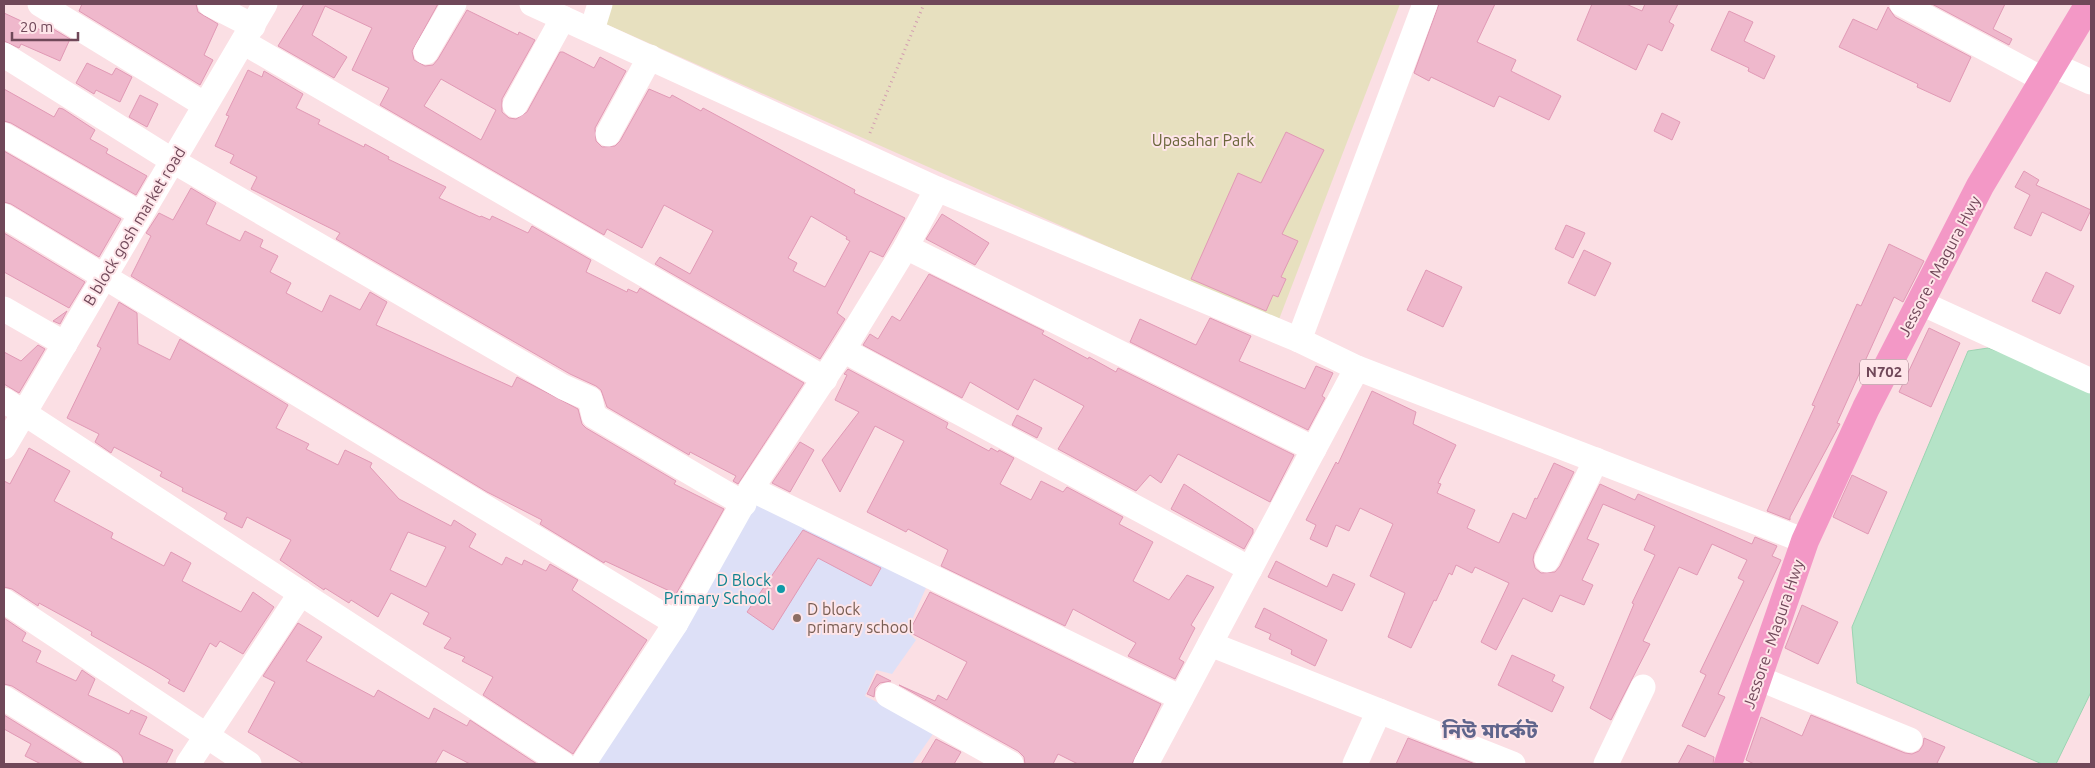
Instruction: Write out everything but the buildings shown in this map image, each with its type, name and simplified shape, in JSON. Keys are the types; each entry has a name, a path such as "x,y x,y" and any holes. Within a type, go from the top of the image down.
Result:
{"highway":[{"name":"Jessore - Magura Hwy","path":"1728,764 1805,541 1866,408 1980,186 2089,4"}],"street":[{"path":"40,4 206,105"},
{"path":"210,4 248,34 825,379"},
{"name":"B block gosh market road","path":"4,447 14,406 64,344 265,4"},
{"path":"426,52 454,4"},
{"path":"532,4 937,189 1299,340 1357,368 1805,541"},
{"path":"592,30 600,4"},
{"path":"1299,340 1424,4"},
{"path":"1902,4 2048,72 2091,82"},
{"path":"514,105 563,18"},
{"path":"4,55 173,161 563,387 590,400 594,416 748,497 1181,698"},
{"path":"608,134 650,57"},
{"path":"4,135 141,214"},
{"path":"583,764 676,623 748,497 825,379 906,247 937,189"},
{"path":"4,216 676,623"},
{"path":"906,247 1314,449"},
{"path":"1919,302 2091,381"},
{"path":"4,309 64,344"},
{"path":"843,350 1250,569"},
{"path":"1146,764 1357,368"},
{"path":"14,406 563,764"},
{"path":"1547,560 1596,460"},
{"path":"188,764 301,593"},
{"path":"4,600 249,764"},
{"path":"1210,644 1513,764"},
{"path":"1758,678 1910,740"},
{"path":"1606,764 1643,687"},
{"path":"888,695 1011,764"},
{"path":"4,698 110,764"},
{"path":"1355,764 1379,711"}],"path":[{"path":"861,154 924,4"}],"shaded area":[{"path":"1988,348 2091,384 2091,692 2056,764 2042,764 1857,683 1852,627 1968,351"},
{"name":"D block primary school","path":"759,493 929,581 907,631 916,640 892,674 876,670 865,696 935,731 912,764 583,764"}],"green space":[{"name":"Upasahar Park","path":"593,4 1400,4 1278,322 590,17"}],"place":[{"name":"D Block Primary School","path":"781,589"},
{"name":"D block primary school","path":"797,618"}],"district":[{"name":"নিউ মার্কেট","path":"1490,731"}]}
